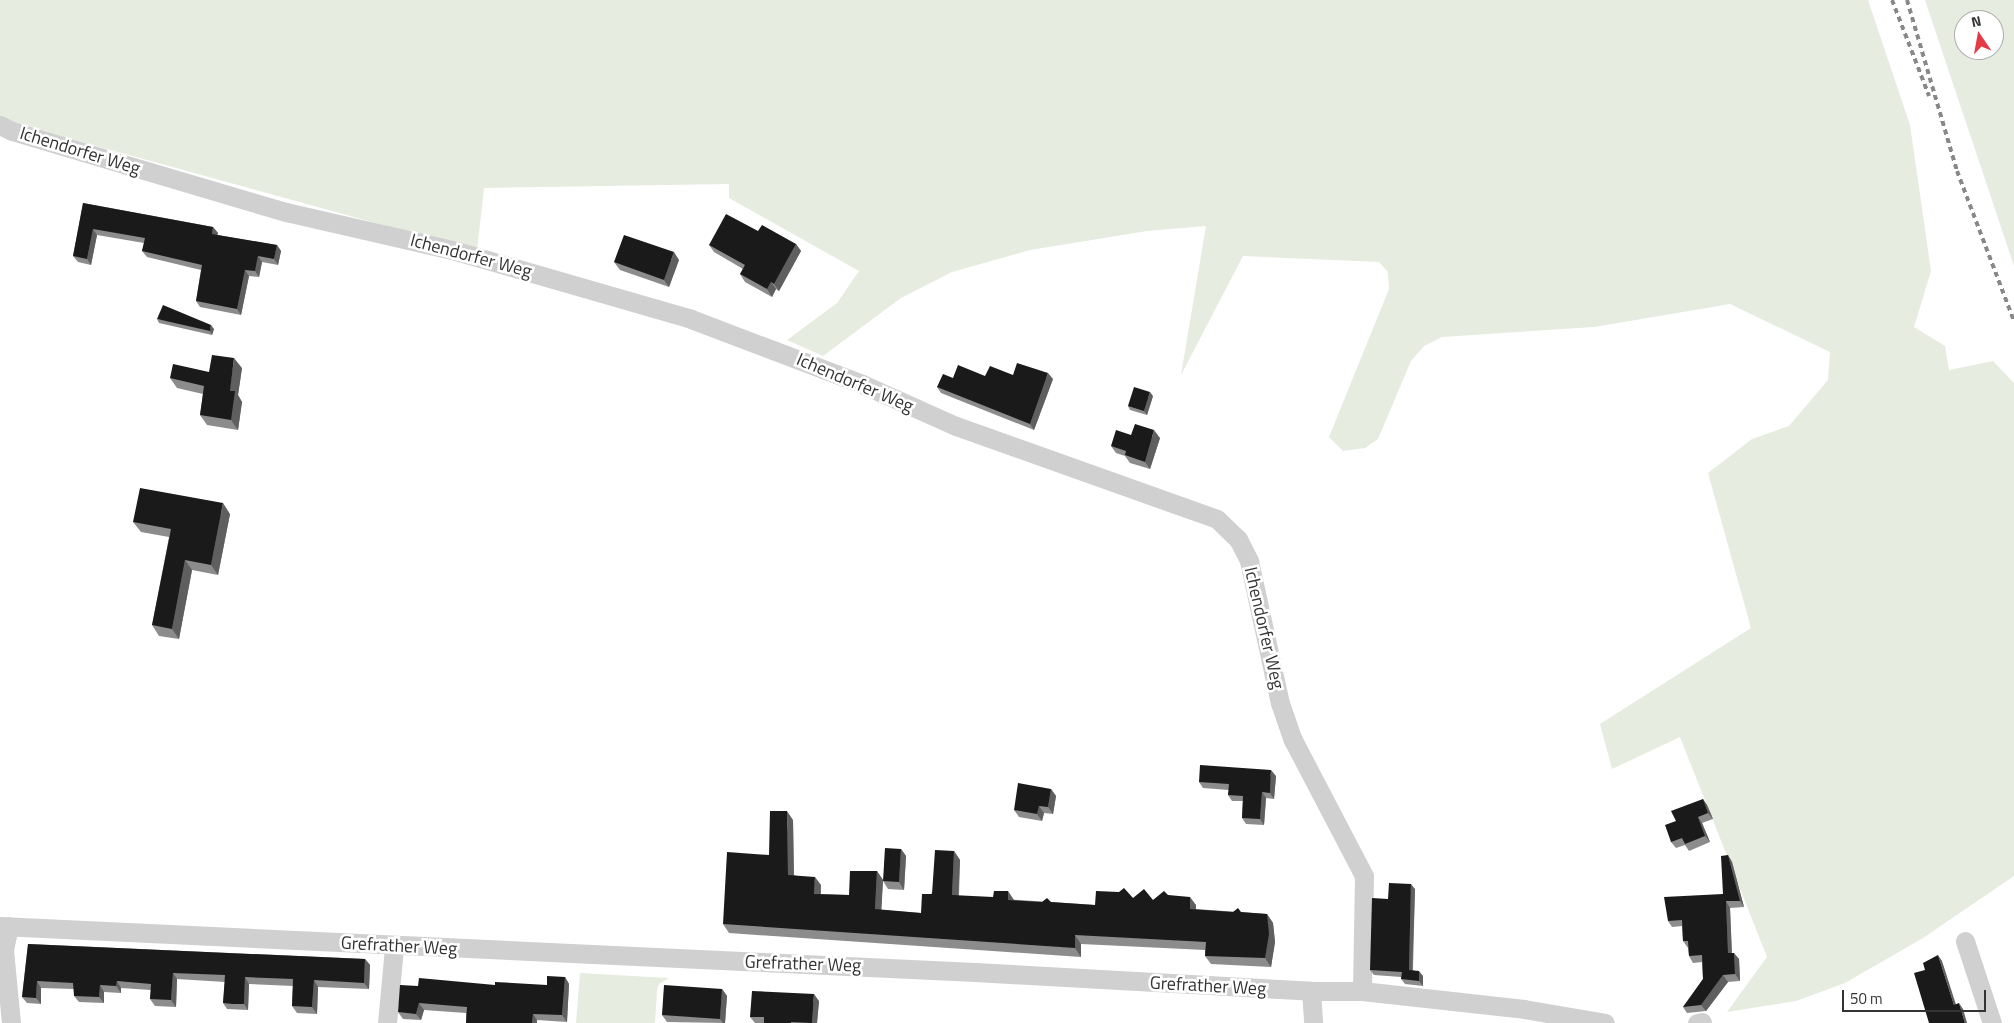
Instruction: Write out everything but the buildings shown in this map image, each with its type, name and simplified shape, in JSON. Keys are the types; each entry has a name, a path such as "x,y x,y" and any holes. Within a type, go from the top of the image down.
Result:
{"street":[{"name":"Ichendorfer Weg","path":"0,125 12,131 286,212 456,251 700,322 862,384 956,426 1217,519 1238,540 1249,561 1280,703 1293,740 1364,876 1362,991"},
{"name":"Grefrather Weg","path":"4,926 394,947 975,972 1311,992 1362,991 1524,1009 1605,1023"},
{"path":"4,926 4,950 11,1023"},
{"path":"1965,941 1992,1023"},
{"path":"387,1023 394,947"},
{"path":"1311,992 1313,1023"},
{"path":"1698,1023 1702,1022"}],"shaded area":[{"path":"0,0 1868,0 1910,125 1931,271 1914,327 1945,346 1949,370 1993,361 2014,383 2014,876 1923,938 1845,983 1796,1001 1727,1012 1767,957 1680,737 1612,769 1600,724 1751,628 1708,473 1752,439 1789,426 1828,380 1830,352 1730,304 1594,327 1442,337 1424,346 1411,361 1378,439 1365,448 1343,451 1329,437 1389,289 1388,272 1379,262 1243,256 1181,375 1206,226 1147,231 1030,250 952,272 901,298 823,356 787,340 837,303 859,271 729,198 729,184 484,188 477,251 16,124 0,116"},
{"path":"1925,0 2014,0 2014,266"},
{"path":"580,973 669,978 659,984 655,1023 576,1023"}],"railway":[{"path":"1892,0 1929,96"},
{"path":"1907,0 1957,171 2014,321"}]}
